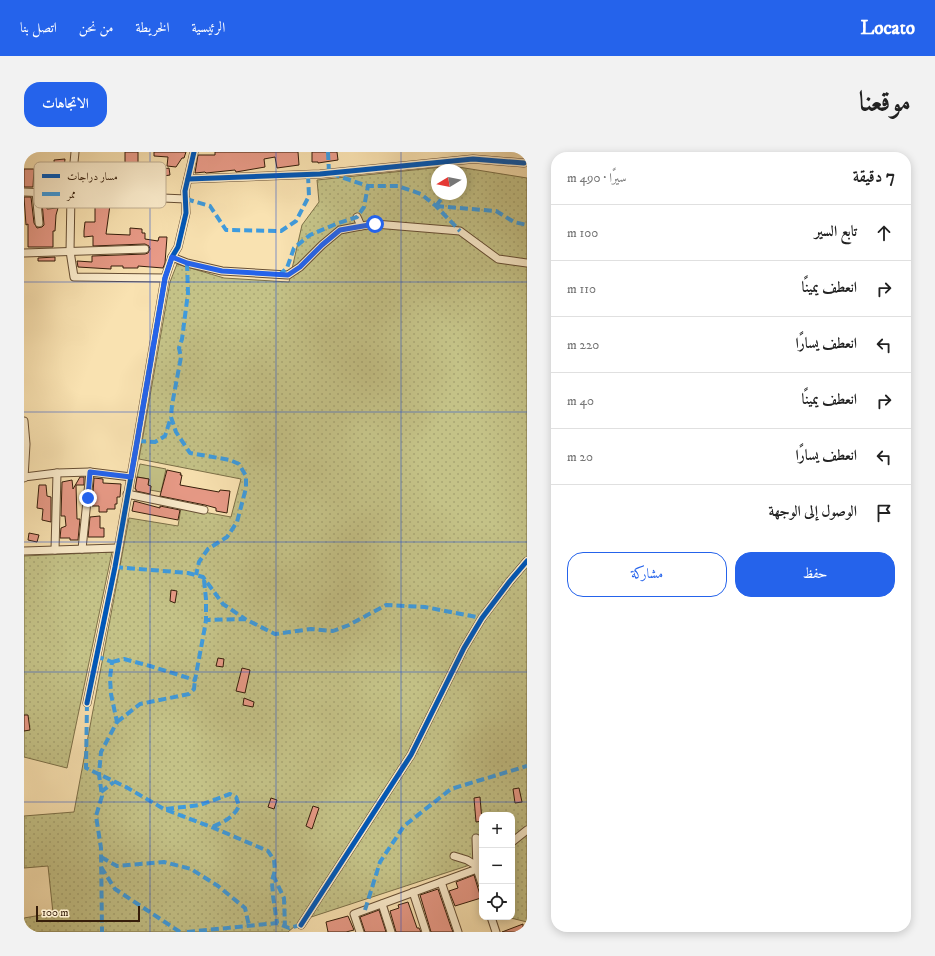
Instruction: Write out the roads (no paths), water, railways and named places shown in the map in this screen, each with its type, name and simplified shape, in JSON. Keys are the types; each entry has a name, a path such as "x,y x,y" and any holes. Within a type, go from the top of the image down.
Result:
{"street":[{"path":"74,162 75,152"},
{"path":"87,703 115,566 165,278 172,257 178,247 186,213 185,191 194,152"},
{"path":"188,179 320,174 474,158 524,163"},
{"path":"166,198 186,199"},
{"path":"37,208 38,223"},
{"path":"71,208 70,251 74,277 165,278"},
{"path":"357,217 361,226"},
{"path":"172,257 187,263 222,271 288,275 300,267 322,245 340,230 375,224 460,231 498,259 527,263"},
{"path":"24,253 145,249"},
{"path":"24,421 26,444 24,477 57,473 90,472 131,477"},
{"path":"82,549 90,472"},
{"path":"56,550 57,473"},
{"path":"128,494 204,510"},
{"path":"24,551 117,548"},
{"path":"301,925 411,755 464,648 482,618 527,561"},
{"path":"515,840 527,830"},
{"path":"476,838 479,865"},
{"path":"454,856 479,865"},
{"path":"360,932 354,914 441,882 479,865"},
{"path":"441,882 458,932"},
{"path":"413,892 426,932"},
{"path":"382,904 391,932"},
{"path":"493,920 495,932"}]}
